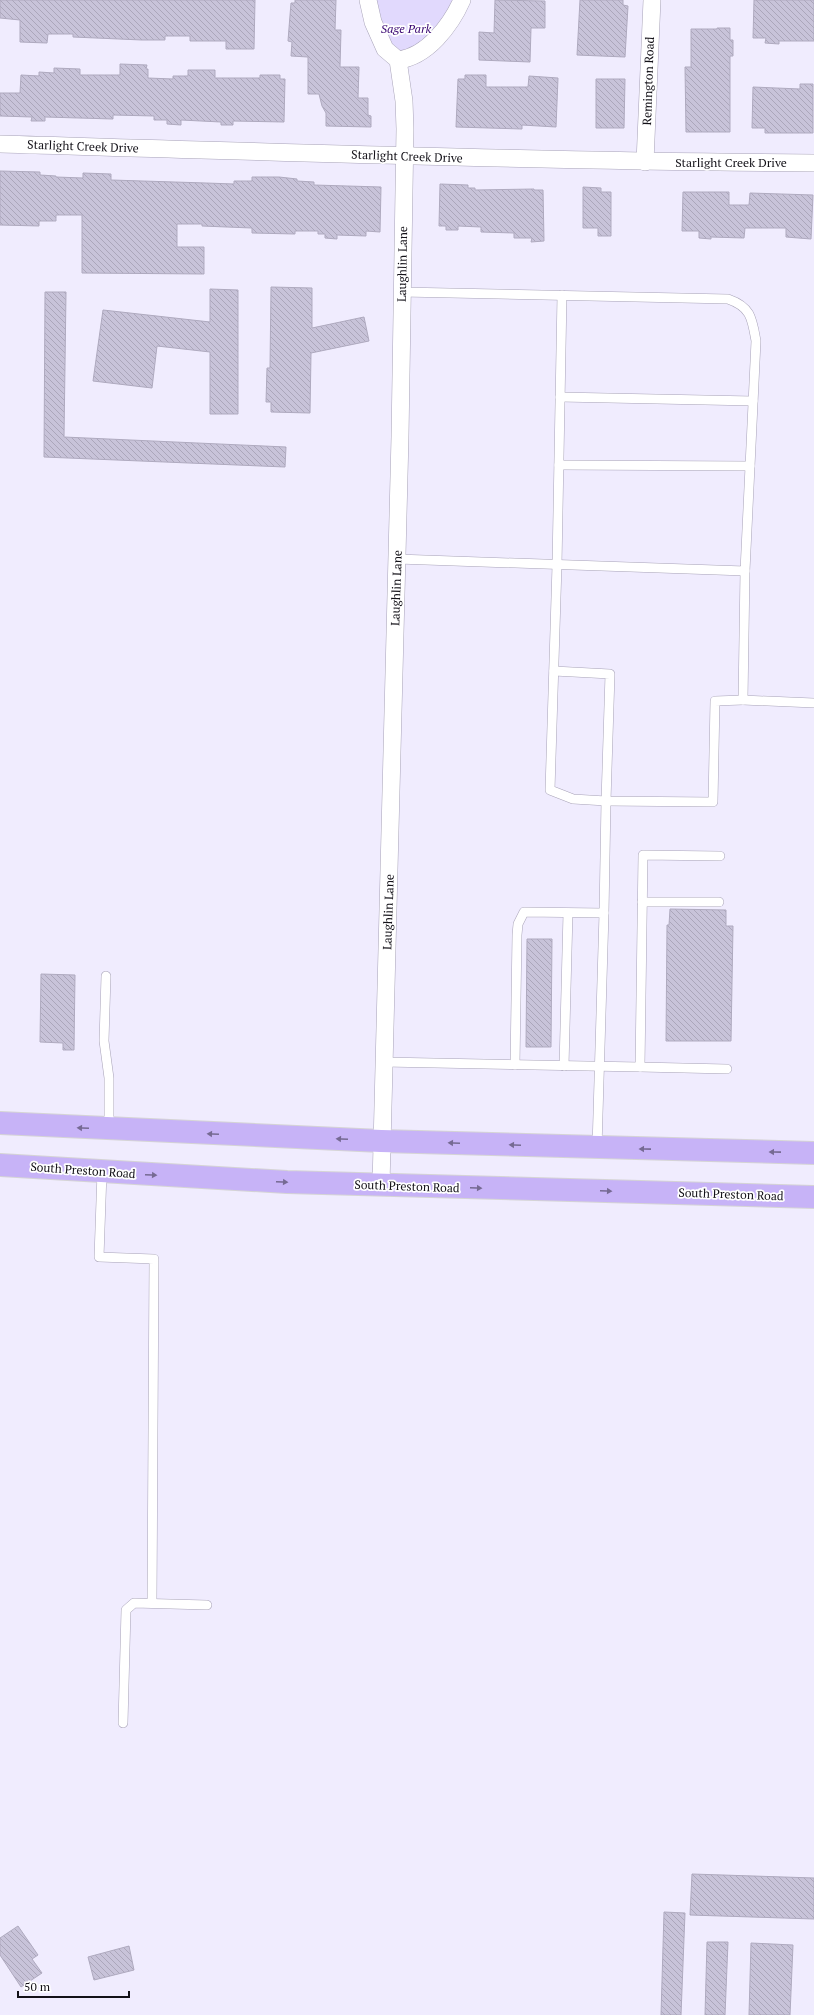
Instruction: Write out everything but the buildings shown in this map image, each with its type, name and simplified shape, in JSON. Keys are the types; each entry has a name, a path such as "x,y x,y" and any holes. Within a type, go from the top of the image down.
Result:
{"main road":[{"path":"0,1124 382,1141 597,1148 814,1152"},
{"name":"South Preston Road","path":"0,1165 243,1180 814,1197"}],"street":[{"path":"368,0 373,22 384,49 398,60 409,59 421,52 438,36 462,0"},
{"name":"Remington Road","path":"645,162 652,0"},
{"name":"Laughlin Lane","path":"381,1185 397,559 405,157 404,101 398,60"},
{"name":"Starlight Creek Drive","path":"0,144 405,157 645,162 814,163"}],"lane":[{"path":"402,292 728,299 741,304 752,318 756,341 745,571 743,700"},
{"path":"562,295 557,564 550,790 573,799 713,802 715,700 814,703"},
{"path":"560,397 753,401"},
{"path":"559,465 750,466"},
{"path":"397,559 745,571"},
{"path":"554,671 610,674 597,1148"},
{"path":"640,1068 643,855 720,856"},
{"path":"642,902 719,902"},
{"path":"515,1065 518,924 524,912 604,913"},
{"path":"564,1066 568,913"},
{"path":"106,976 104,1041 109,1078 109,1129"},
{"path":"384,1062 727,1069"},
{"path":"102,1172 99,1257 154,1259 152,1603"},
{"path":"123,1723 126,1610 134,1603 207,1605"}],"green space":[{"name":"Sage Park","path":"368,0 462,0 451,18 398,60"}]}
